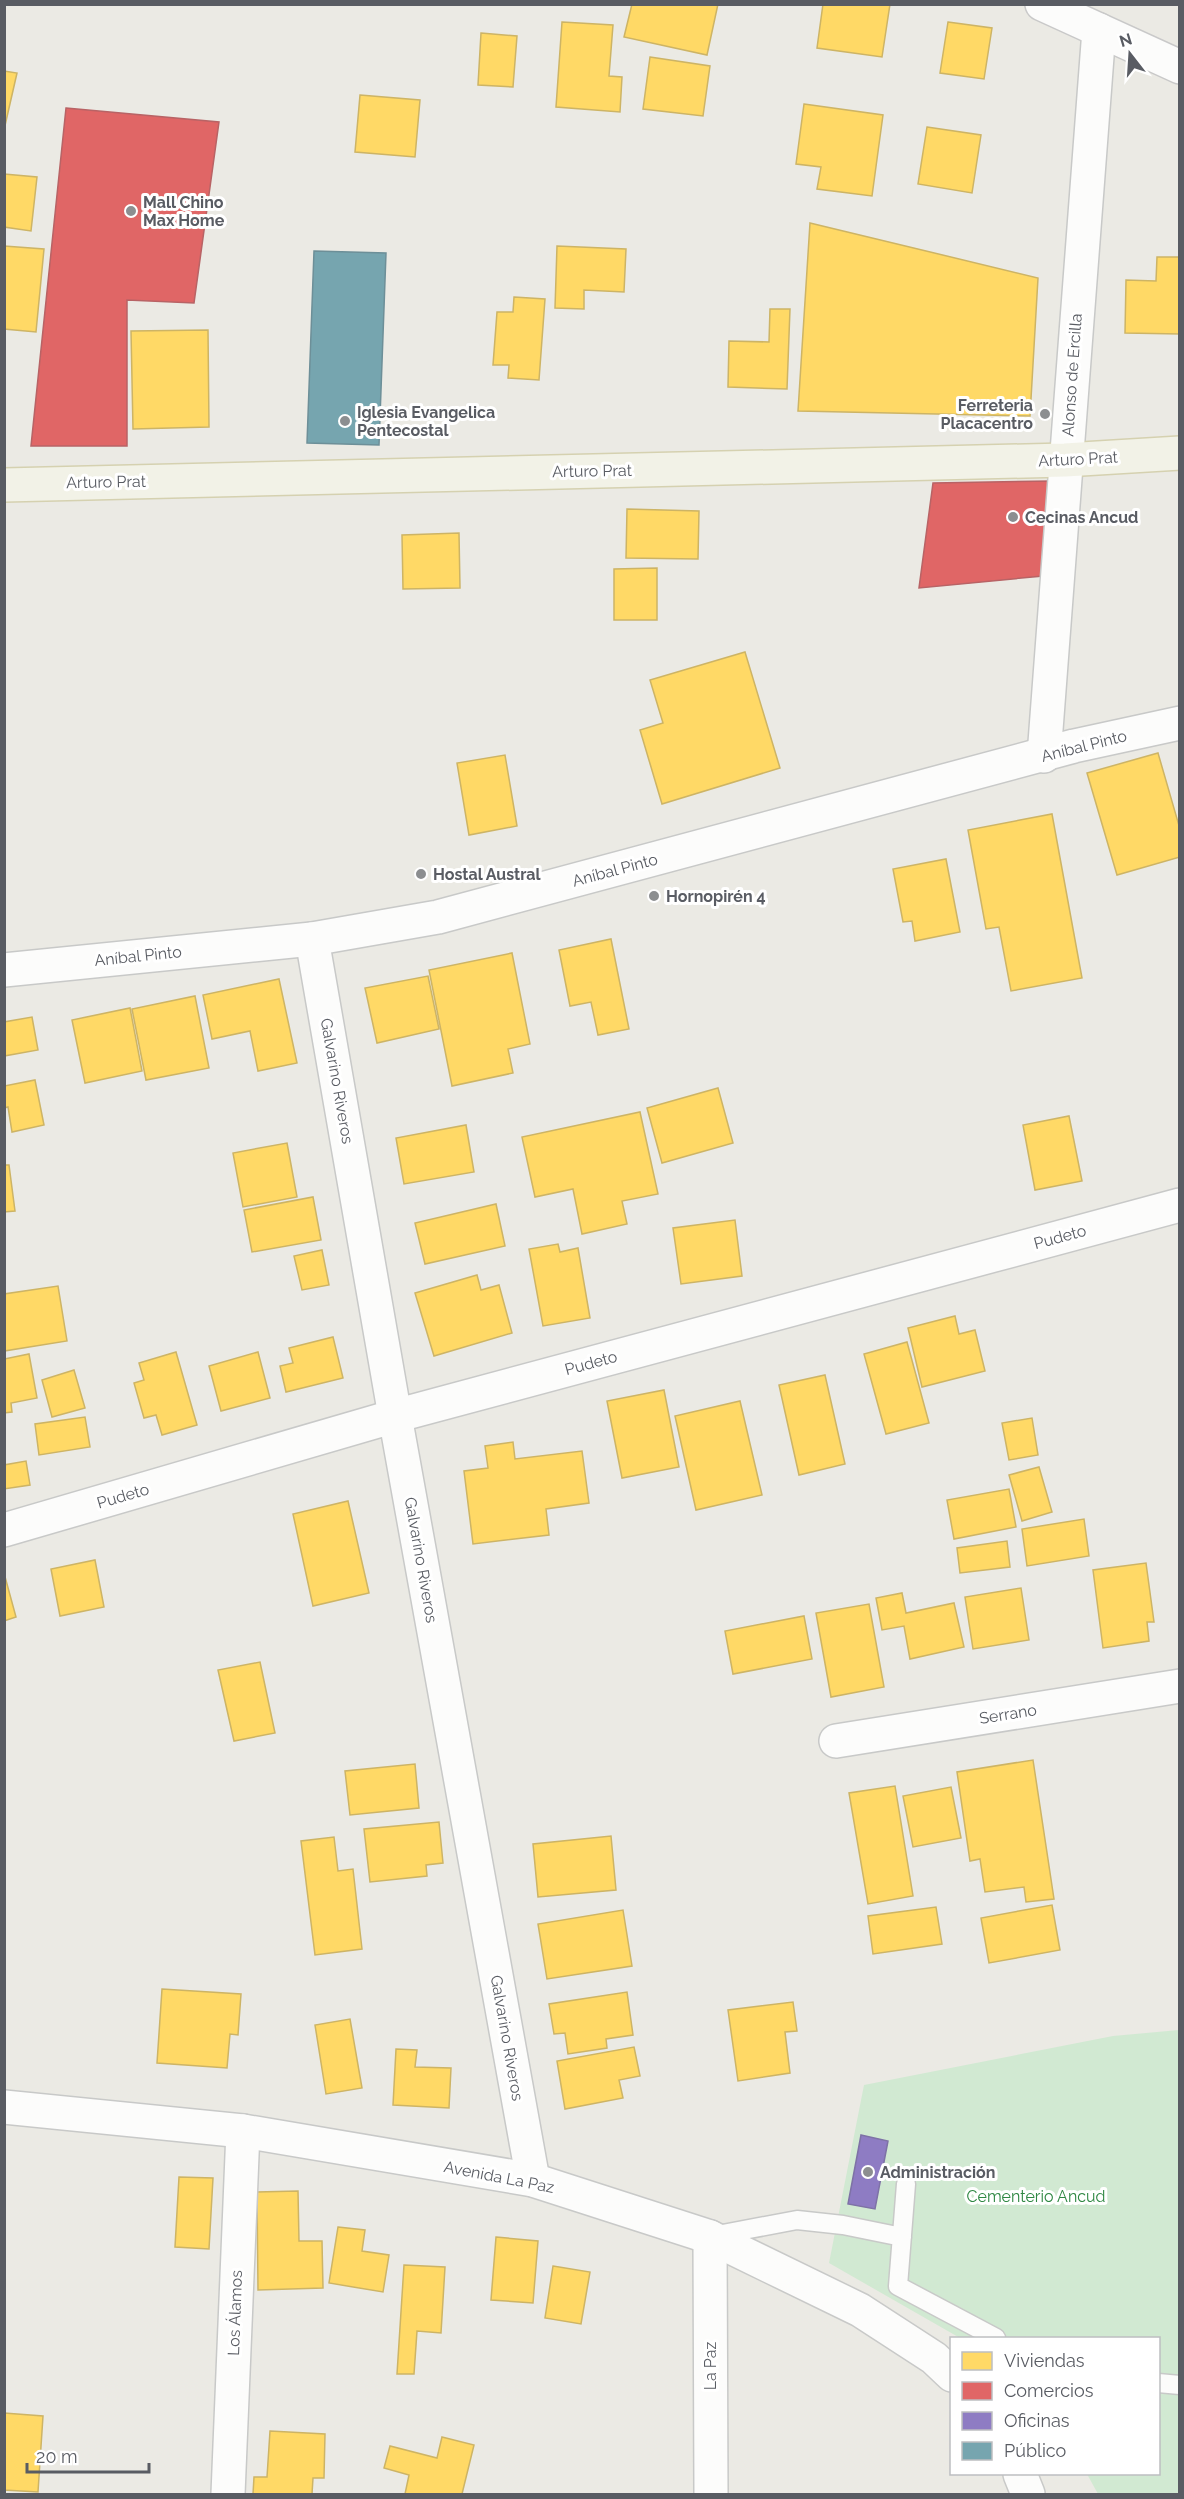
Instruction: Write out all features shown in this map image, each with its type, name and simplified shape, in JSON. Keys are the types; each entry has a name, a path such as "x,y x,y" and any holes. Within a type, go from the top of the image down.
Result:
{"main road":[{"name":"Arturo Prat","path":"4,485 1065,460 1179,453"}],"street":[{"path":"1042,4 1179,67"},
{"name":"Alonso de Ercilla","path":"1044,756 1099,30"},
{"name":"Aníbal Pinto","path":"4,970 312,939 438,917 1044,756 1074,746 1179,723"},
{"name":"Galvarino Riveros","path":"312,939 395,1416 533,2180"},
{"name":"Pudeto","path":"4,1530 395,1416 1179,1204"},
{"name":"Serrano","path":"837,1741 1179,1686"},
{"name":"Avenida La Paz","path":"4,2107 243,2132 533,2180 710,2237 860,2310 934,2358 950,2374"},
{"name":"Los Álamos","path":"228,2494 243,2132"},
{"name":"La Paz","path":"710,2237 711,2494"},
{"path":"1020,2475 1028,2494"}],"lane":[{"path":"906,2184 897,2286 994,2337"},
{"path":"710,2237 797,2220 843,2225 902,2237"},
{"path":"1160,2383 1179,2385"}],"green space":[{"name":"Cementerio Ancud","path":"1179,2030 1179,2494 1098,2494 1088,2475 1160,2475 1160,2337 958,2337 829,2263 864,2085 1113,2036"}],"building: Viviendas":[{"path":"632,4 718,4 707,55 624,37"},
{"path":"823,4 890,4 882,57 817,48"},
{"path":"562,22 613,25 609,76 622,77 620,112 556,107"},
{"path":"948,22 992,28 984,79 940,73"},
{"path":"481,33 517,36 513,87 478,85"},
{"path":"650,57 710,66 703,116 643,109"},
{"path":"4,71 17,73 4,130"},
{"path":"360,95 420,100 415,157 355,152"},
{"path":"804,104 883,115 872,196 817,189 821,167 796,164"},
{"path":"927,127 981,135 972,193 918,184"},
{"path":"4,174 37,177 31,231 4,227"},
{"path":"810,223 1038,278 1030,416 798,411"},
{"path":"4,246 44,249 36,332 4,329"},
{"path":"557,246 626,249 624,292 584,290 584,309 555,308"},
{"path":"1157,257 1180,257 1180,334 1125,333 1126,280 1156,281"},
{"path":"514,297 545,299 539,380 508,378 509,365 493,365 497,312 513,312"},
{"path":"770,309 790,309 787,389 728,387 729,341 769,342"},
{"path":"208,330 209,427 133,429 131,331"},
{"path":"627,509 699,511 698,559 626,558"},
{"path":"459,533 460,588 403,589 402,535"},
{"path":"657,568 657,620 614,620 614,569"},
{"path":"745,652 780,768 662,804 640,730 663,723 650,680"},
{"path":"1158,753 1180,829 1180,857 1117,875 1087,773"},
{"path":"505,755 517,826 469,835 457,763"},
{"path":"1052,814 1082,978 1011,991 999,927 986,929 968,830"},
{"path":"946,859 960,932 915,941 912,921 903,922 893,869"},
{"path":"611,939 629,1029 598,1035 591,1002 570,1006 559,950"},
{"path":"512,953 530,1044 508,1049 513,1073 452,1086 429,970"},
{"path":"428,976 439,1029 377,1043 365,988"},
{"path":"279,979 297,1063 258,1071 250,1031 212,1039 203,995"},
{"path":"195,996 209,1068 146,1080 132,1009"},
{"path":"130,1008 142,1071 85,1083 72,1020"},
{"path":"32,1017 38,1050 4,1056 4,1022"},
{"path":"35,1080 44,1125 12,1132 8,1107 4,1108 4,1086"},
{"path":"718,1088 733,1143 662,1163 647,1108"},
{"path":"640,1112 658,1194 622,1201 627,1224 582,1234 573,1189 535,1197 522,1137"},
{"path":"1069,1116 1082,1181 1035,1190 1023,1125"},
{"path":"466,1125 474,1172 404,1184 396,1138"},
{"path":"287,1143 297,1197 243,1207 233,1153"},
{"path":"4,1165 9,1165 15,1211 4,1212"},
{"path":"313,1197 321,1240 252,1252 244,1210"},
{"path":"496,1204 505,1246 425,1264 415,1223"},
{"path":"735,1220 742,1276 681,1284 673,1228"},
{"path":"558,1244 560,1252 578,1248 590,1318 543,1326 529,1249"},
{"path":"322,1250 329,1285 302,1290 294,1256"},
{"path":"477,1275 481,1290 499,1285 512,1333 434,1356 415,1293"},
{"path":"58,1286 67,1341 4,1351 4,1294"},
{"path":"955,1316 959,1334 975,1330 985,1371 922,1387 908,1328"},
{"path":"333,1337 343,1378 286,1392 280,1366 293,1363 289,1348"},
{"path":"907,1342 929,1423 886,1434 864,1354"},
{"path":"176,1352 197,1425 162,1435 156,1415 144,1418 134,1383 144,1380 139,1363"},
{"path":"258,1352 270,1398 221,1411 209,1366"},
{"path":"29,1354 37,1398 11,1403 12,1412 4,1413 4,1359"},
{"path":"74,1370 85,1408 52,1417 42,1380"},
{"path":"825,1375 845,1464 799,1475 779,1385"},
{"path":"664,1390 679,1467 622,1478 607,1401"},
{"path":"740,1401 762,1495 696,1510 675,1416"},
{"path":"85,1417 90,1447 39,1455 35,1424"},
{"path":"1032,1418 1038,1455 1009,1460 1002,1423"},
{"path":"513,1442 515,1459 582,1451 589,1503 546,1509 549,1535 473,1544 464,1471 488,1468 485,1446"},
{"path":"26,1461 30,1485 4,1489 4,1465"},
{"path":"1039,1467 1052,1512 1022,1521 1009,1475"},
{"path":"1009,1489 1016,1527 954,1539 947,1500"},
{"path":"348,1501 369,1593 313,1606 293,1514"},
{"path":"1084,1519 1089,1556 1027,1566 1022,1529"},
{"path":"1007,1541 1010,1567 960,1573 957,1548"},
{"path":"95,1560 104,1607 60,1616 51,1569"},
{"path":"1146,1563 1154,1622 1147,1622 1149,1641 1103,1648 1093,1570"},
{"path":"4,1573 16,1617 4,1621"},
{"path":"1021,1588 1029,1640 973,1649 965,1597"},
{"path":"902,1593 906,1613 954,1603 964,1647 910,1659 904,1626 882,1630 876,1598"},
{"path":"869,1604 884,1687 831,1697 816,1613"},
{"path":"804,1616 812,1659 733,1674 725,1631"},
{"path":"260,1662 275,1733 234,1741 218,1670"},
{"path":"1033,1760 1054,1899 1026,1902 1024,1887 985,1892 980,1859 970,1861 957,1772"},
{"path":"415,1764 419,1808 350,1815 345,1771"},
{"path":"895,1786 913,1896 868,1904 849,1793"},
{"path":"951,1787 961,1838 913,1847 903,1796"},
{"path":"439,1822 443,1863 426,1865 427,1876 370,1882 364,1829"},
{"path":"611,1836 616,1890 538,1897 533,1844"},
{"path":"334,1837 338,1871 353,1869 362,1949 315,1955 301,1841"},
{"path":"1052,1905 1060,1950 989,1963 981,1918"},
{"path":"936,1907 942,1944 873,1954 868,1916"},
{"path":"623,1910 632,1966 547,1979 538,1924"},
{"path":"162,1989 241,1994 238,2035 230,2034 227,2068 157,2063"},
{"path":"627,1992 633,2035 606,2039 607,2048 568,2054 565,2033 554,2034 549,2004"},
{"path":"793,2002 797,2031 785,2032 790,2073 738,2081 728,2010"},
{"path":"350,2019 362,2088 326,2094 315,2025"},
{"path":"634,2047 640,2076 619,2080 623,2098 565,2109 557,2061"},
{"path":"396,2049 417,2050 415,2067 451,2068 449,2108 393,2105"},
{"path":"179,2177 213,2178 209,2249 175,2247"},
{"path":"298,2191 299,2241 322,2241 323,2288 258,2290 257,2192"},
{"path":"338,2227 365,2230 362,2251 389,2255 383,2292 329,2283"},
{"path":"496,2237 538,2241 533,2303 491,2300"},
{"path":"404,2265 445,2267 441,2333 417,2331 414,2374 397,2374"},
{"path":"553,2266 590,2272 581,2324 545,2318"},
{"path":"4,2413 43,2416 38,2492 4,2490"},
{"path":"270,2431 325,2434 324,2478 313,2478 312,2494 253,2494 254,2477 267,2477"},
{"path":"442,2437 474,2445 462,2494 405,2494 409,2475 384,2468 390,2446 437,2458"}],"building: Comercios":[{"name":"Mall Chino Max Home","path":"66,108 219,122 194,303 127,300 127,446 31,446"},
{"path":"1052,481 1043,576 919,588 933,483"}],"building: Oficinas":[{"name":"Administración","path":"861,2135 888,2141 875,2209 848,2204"}],"building: Público":[{"path":"314,251 386,253 379,445 307,443"}],"place":[{"name":"Mall Chino Max Home","path":"131,211"},
{"name":"Ferreteria Placacentro","path":"1045,414"},
{"name":"Iglesia Evangelica Pentecostal","path":"345,421"},
{"name":"Cecinas Ancud","path":"1013,517"},
{"name":"Hostal Austral","path":"421,874"},
{"name":"Hornopirén 4","path":"654,896"},
{"name":"Administración","path":"868,2172"}]}
